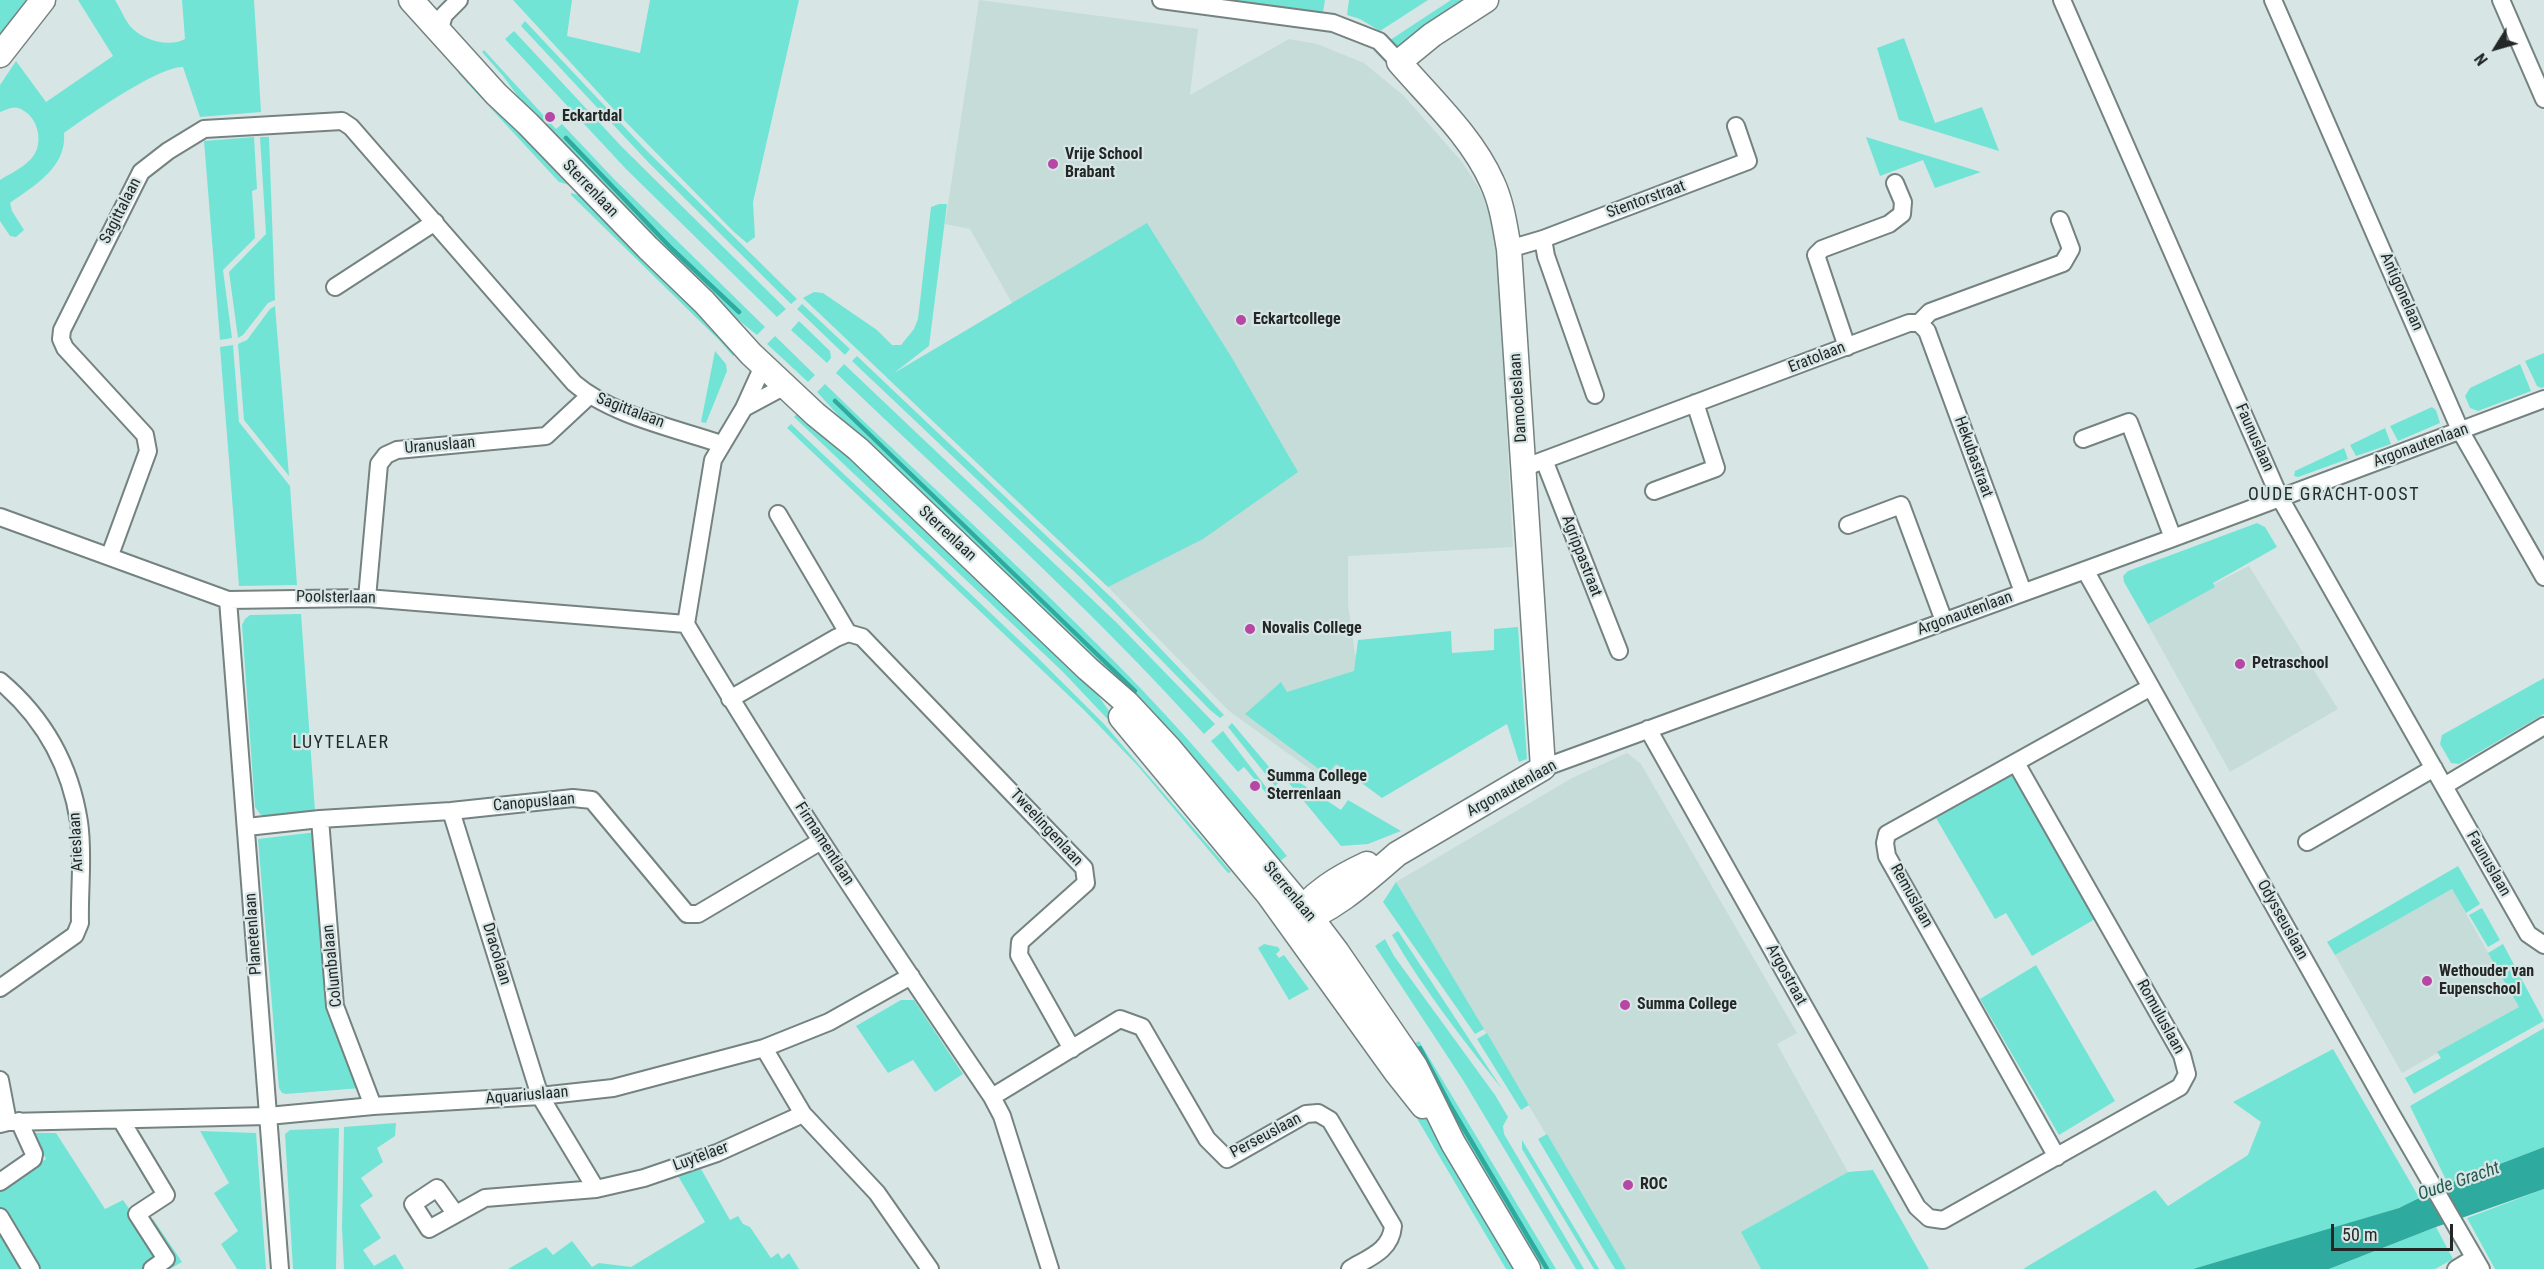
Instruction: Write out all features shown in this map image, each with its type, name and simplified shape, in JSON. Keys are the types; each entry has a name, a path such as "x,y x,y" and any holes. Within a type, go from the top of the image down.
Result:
{"main road":[{"path":"0,55 43,0"},
{"name":"Sterrenlaan","path":"411,0 443,12 508,88 528,124 648,248 704,302 763,366 858,449 1088,669 1145,748 1242,862 1302,917 1396,1072 1453,1143 1528,1269"},
{"path":"1399,62 1432,34 1486,0"},
{"name":"Damocleslaan","path":"1399,62 1478,158 1492,182 1502,211 1509,249 1534,464 1543,768"},
{"name":"Sterrenlaan","path":"704,302 762,344 807,387 858,449"},
{"name":"Argonautenlaan","path":"1302,917 1377,872 1397,854 1543,768"}],"street":[{"path":"1161,0 1333,23 1379,42 1399,62"},
{"name":"Faunuslaan","path":"2062,0 2280,498 2528,934 2544,945"},
{"name":"Antigonelaan","path":"2273,0 2461,432 2544,577"},
{"path":"2501,0 2544,99"},
{"name":"Sagittalaan","path":"110,555 148,451 145,435 65,348 61,339 62,330 141,172 168,151 204,129 342,121 351,127 574,383 590,396 620,410 721,444"},
{"name":"Stentorstraat","path":"1509,249 1748,161 1736,126"},
{"path":"1847,346 1816,255 1822,249 1889,224 1902,214 1903,202 1895,183"},
{"name":"Eratolaan","path":"1534,464 1909,323 1919,323 1930,312 2063,263 2071,249 2060,220"},
{"path":"335,287 435,222"},
{"path":"1543,238 1546,256 1595,395"},
{"name":"Hekubastraat","path":"1919,323 1926,331 2023,592"},
{"path":"686,624 713,460 744,408 763,366"},
{"path":"744,408 785,386"},
{"name":"Uranuslaan","path":"367,598 379,464 386,455 397,450 546,436 590,396"},
{"name":"Argonautenlaan","path":"1543,768 2461,432 2544,399"},
{"path":"1654,491 1716,468 1695,404"},
{"path":"2083,439 2129,422 2173,538"},
{"name":"Agrippastraat","path":"1534,464 1619,651"},
{"path":"1848,525 1901,505 1944,621"},
{"name":"Tweelingenlaan","path":"778,514 848,633 862,637 1084,868 1086,883 1020,942 1019,955 1072,1050"},
{"name":"Poolsterlaan","path":"0,517 110,555 228,600 367,598 686,624"},
{"name":"Odysseuslaan","path":"2085,570 2478,1264"},
{"name":"Planetenlaan","path":"228,600 280,1269"},
{"name":"Firmamentlaan","path":"686,624 730,699 821,840 992,1097 1002,1116 1050,1269"},
{"path":"730,699 848,633"},
{"name":"Arieslaan","path":"0,681 24,701 58,751 71,782 79,824 80,890 80,923 75,935 0,988"},
{"name":"Remuslaan","path":"2056,1156 1887,855 1885,843 1887,834 2151,687"},
{"path":"2444,786 2544,726"},
{"name":"Argostraat","path":"1648,729 1917,1208 1929,1218"},
{"name":"Romuluslaan","path":"1929,1218 1943,1220 2180,1087 2187,1074 2182,1055 2016,763"},
{"path":"2307,842 2434,768"},
{"name":"Canopuslaan","path":"247,827 320,819 451,811 573,798 592,800 687,914 698,914 821,840"},
{"name":"Dracolaan","path":"451,811 540,1096"},
{"name":"Columbalaan","path":"320,819 335,1006 373,1106"},
{"name":"Aquariuslaan","path":"9,1122 268,1116 373,1106 540,1096 613,1088 764,1048 829,1022 911,976"},
{"name":"Perseuslaan","path":"1072,1050 1120,1019 1142,1027 1207,1139 1227,1159 1306,1114 1318,1113 1330,1120 1393,1227 1392,1235 1384,1249 1350,1269"},
{"path":"764,1048 803,1114 877,1193 930,1269"},
{"path":"992,1097 1072,1050"},
{"path":"0,1080 9,1122 33,1154 33,1159 0,1182"},
{"path":"540,1096 596,1189"},
{"name":"Luytelaer","path":"455,1213 485,1198 596,1189 644,1178 717,1153 803,1114"},
{"path":"121,1120 166,1195 137,1214 166,1259 152,1269"},
{"path":"0,1217 31,1269"},
{"path":"2456,1269 2478,1264"}],"shaded area":[{"path":"0,0 28,0 0,35"},
{"path":"78,0 115,0 135,31 148,39 171,43 185,39 182,0 254,0 261,112 200,117 183,67 157,75 123,94 64,133 64,145 55,165 39,182 10,203 12,211 24,230 16,237 10,236 0,221 0,180 31,159 37,149 38,135 34,122 25,111 9,108 0,112 0,85 16,61 46,102 113,56"},
{"path":"513,0 572,0 567,36 640,53 650,0 799,0 753,202 755,237 747,243 734,232 618,114"},
{"name":"Eckartcollege","path":"979,0 1198,29 1190,95 1289,39 1317,44 1364,63 1404,96 1462,162 1487,201 1497,251 1513,547 1348,556 1348,604 1355,654 1396,697 1325,780 1229,711 1108,587 887,378 1012,303 970,229 945,224"},
{"path":"1232,0 1325,0 1323,12"},
{"path":"1349,0 1428,0 1380,31 1360,19 1347,15"},
{"path":"1451,0 1472,0 1400,50 1384,44"},
{"path":"525,21 646,150 797,299 791,304 648,162 521,26"},
{"path":"514,31 622,147 786,309 777,317 626,169 505,39"},
{"path":"1904,38 1935,123 1982,107 1999,151 1899,120 1877,48"},
{"path":"484,50 556,129 562,124 614,179 765,327 757,335 711,298 533,117 482,52"},
{"path":"465,67 573,186 559,182 458,73"},
{"path":"254,137 257,189 252,191 255,238 223,270 232,338 220,340 204,141"},
{"path":"260,137 269,137 275,300 268,303 243,335 238,338 229,272 266,234"},
{"path":"1866,137 1981,172 1935,188 1923,160 1880,176"},
{"path":"571,193 582,196 740,350 733,356"},
{"path":"947,204 929,346 894,373 1147,223 1232,358 1298,472 1203,539 1108,587 803,298 814,292 823,293 877,330 892,345 901,345 914,329 918,319 931,207"},
{"path":"802,304 850,349 845,355 797,309"},
{"path":"275,306 289,476 244,420 238,344 247,340 270,309"},
{"path":"799,321 830,351 831,358 827,363 791,330"},
{"path":"775,336 815,375 808,382 767,344"},
{"path":"233,345 239,422 290,486 297,585 239,586 220,347"},
{"path":"715,351 726,364 727,371 706,423 701,422"},
{"path":"2544,353 2544,387 2541,388 2537,386 2525,361"},
{"path":"857,356 1114,600 1224,715 1220,718 1210,710 1082,579 852,361"},
{"path":"844,364 1117,623 1215,724 1204,734 1070,595 836,373"},
{"path":"2520,364 2531,391 2478,411 2470,408 2465,396 2470,388"},
{"path":"825,384 1046,594 1140,688 1205,759 1287,856 1280,861 1285,867 1281,870 847,425 817,392"},
{"path":"2432,407 2436,410 2440,423 2398,441 2390,426"},
{"path":"802,408 1087,680 1136,749 1062,671 794,417"},
{"path":"791,424 1037,657 1105,725 1231,872 1228,873 1138,766 1084,710 787,428"},
{"path":"2385,428 2391,444 2356,456 2350,445"},
{"path":"2344,448 2348,459 2298,477 2294,476 2295,471"},
{"path":"2257,523 2265,527 2277,547 2213,583 2215,587 2148,624 2124,582 2123,576 2128,571"},
{"name":"Petraschool","path":"2249,566 2338,709 2230,772 2145,619"},
{"path":"301,614 315,811 266,817 260,814 255,807 242,625 250,615"},
{"path":"1518,627 1527,759 1519,762 1507,724 1382,798 1336,764 1327,775 1245,714 1281,682 1287,692 1354,671 1358,640 1451,631 1452,653 1494,650 1494,629"},
{"path":"2544,678 2544,714 2459,764 2451,763 2440,744 2442,735"},
{"path":"1232,723 1281,781 1275,786 1228,727"},
{"path":"1223,731 1269,791 1266,793 1244,767 1238,772 1211,741"},
{"name":"Summa College","path":"1627,753 1641,764 1797,1033 1777,1044 1848,1172 1742,1232 1761,1269 1626,1269 1396,882 1572,778"},
{"path":"2014,774 2095,919 2032,956 2006,913 1995,919 1936,818"},
{"path":"1293,778 1341,810 1348,800 1401,831 1368,844 1341,846 1288,782"},
{"path":"317,832 322,911 361,1088 286,1094 282,1093 279,1088 258,839"},
{"path":"2458,866 2480,904 2466,913 2452,889 2335,955 2327,942"},
{"path":"1396,882 1484,1029 1475,1034 1383,902"},
{"name":"Wethouder van Eupenschool","path":"2452,889 2519,1007 2402,1073 2335,955"},
{"path":"2482,908 2500,940 2488,947 2469,915"},
{"path":"1398,931 1502,1089 1458,1033 1417,975 1392,935"},
{"path":"1385,939 1394,956 1495,1095 1508,1117 1503,1126 1504,1134 1584,1269 1576,1269 1463,1080 1375,946"},
{"path":"1264,944 1278,947 1280,950 1276,954 1279,958 1284,955 1309,989 1289,1000 1258,948"},
{"path":"2503,944 2544,1021 2414,1094 2405,1078 2441,1058 2437,1052 2519,1007 2488,953"},
{"path":"2036,965 2115,1101 2059,1135 1980,999"},
{"path":"901,1000 914,1000 963,1074 935,1092 913,1060 888,1073 856,1026"},
{"path":"2544,1028 2544,1147 2448,1184 2410,1106"},
{"path":"1487,1033 1529,1105 1521,1110 1477,1039"},
{"path":"1419,1041 1556,1269 1537,1269 1412,1045"},
{"path":"2333,1049 2420,1199 2399,1208 2319,1233 2193,1269 2023,1269 2155,1190 2168,1206 2248,1155 2261,1122 2233,1102"},
{"path":"1412,1098 1429,1120 1519,1269 1506,1269 1409,1105"},
{"path":"396,1123 395,1136 377,1148 383,1162 361,1178 373,1196 360,1205 381,1238 363,1250 374,1266 395,1254 404,1269 344,1269 342,1228 344,1127"},
{"path":"339,1128 336,1269 293,1269 285,1134 290,1130"},
{"path":"200,1131 256,1133 266,1269 237,1269 221,1244 238,1231 214,1193 229,1183"},
{"path":"56,1133 105,1209 123,1200 141,1226 153,1219 182,1262 170,1269 0,1269 0,1189 46,1159 33,1134"},
{"path":"1547,1134 1626,1269 1615,1269 1538,1139"},
{"path":"1522,1140 1599,1269 1594,1269 1522,1149"},
{"path":"701,1169 730,1220 738,1216 743,1224 750,1227 771,1258 778,1253 782,1259 789,1253 799,1269 508,1269 546,1247 553,1255 572,1241 592,1267 599,1263 631,1267 705,1222 678,1176"},
{"path":"1873,1170 1929,1269 1761,1269 1741,1232 1848,1172"},
{"path":"2544,1189 2544,1269 2495,1269 2467,1218"},
{"path":"2436,1227 2453,1259 2435,1269 2329,1269"}],"water":[{"name":"Oude Gracht","path":"2544,1147 2544,1189 2436,1227 2329,1269 2193,1269 2399,1208 2448,1184"}],"waterway":[{"path":"566,138 671,248 739,312"},
{"path":"835,401 1135,691"},
{"path":"1420,1048 1451,1107 1547,1269"}],"place":[{"name":"Eckartdal","path":"550,117"},
{"name":"Vrije School Brabant","path":"1053,164"},
{"name":"Eckartcollege","path":"1241,320"},
{"name":"Novalis College","path":"1250,629"},
{"name":"Petraschool","path":"2240,664"},
{"name":"Summa College Sterrenlaan","path":"1255,786"},
{"name":"Wethouder van Eupenschool","path":"2427,981"},
{"name":"Summa College","path":"1625,1005"},
{"name":"ROC","path":"1628,1185"}],"district":[{"name":"OUDE GRACHT-OOST","path":"2334,495"},
{"name":"LUYTELAER","path":"341,743"}]}
